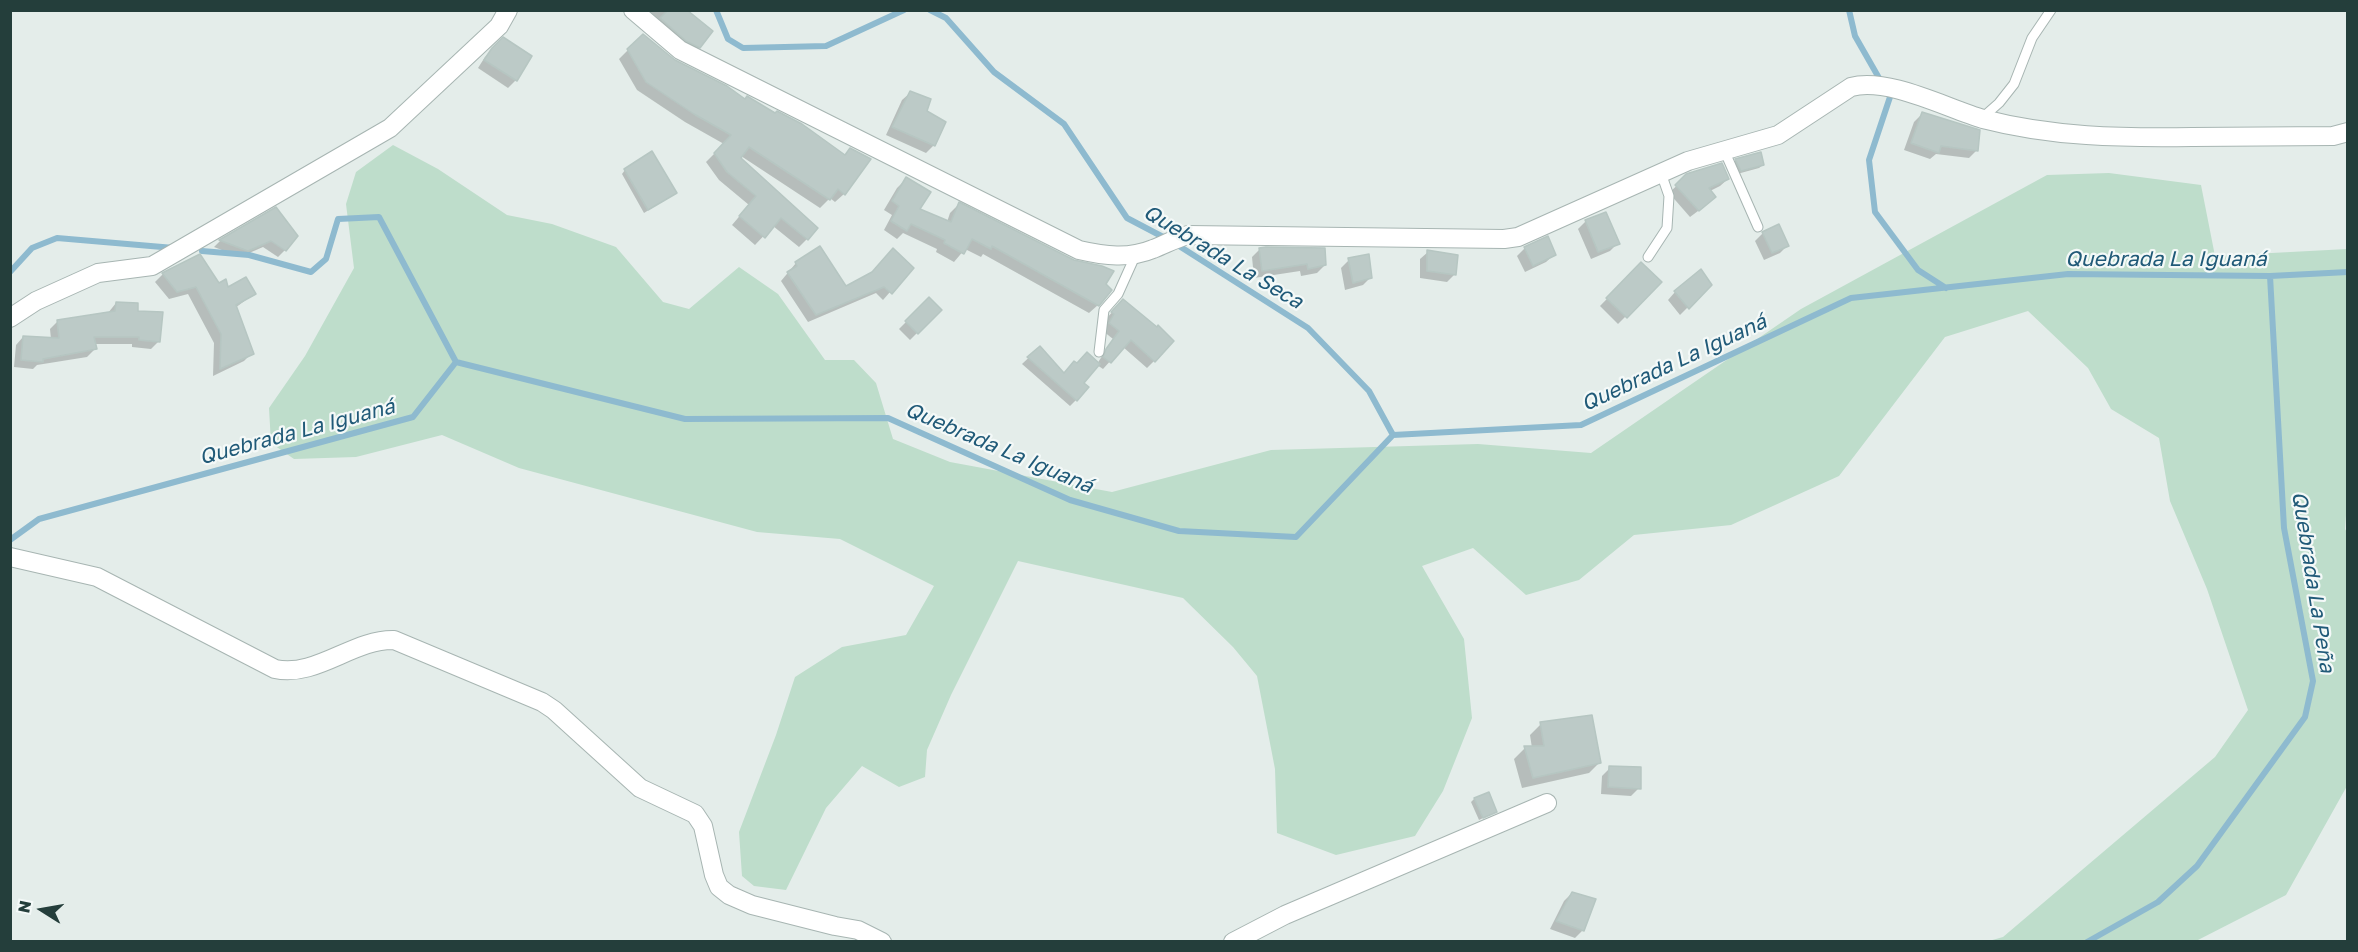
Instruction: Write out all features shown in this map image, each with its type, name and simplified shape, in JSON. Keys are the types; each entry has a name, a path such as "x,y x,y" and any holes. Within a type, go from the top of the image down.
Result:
{"street":[{"path":"10,318 36,301 98,273 152,266 390,128 499,26 508,10"},
{"path":"633,10 680,50 1080,250 1109,256 1136,254 1153,249 1169,240 1188,235 1504,239 1518,237 1688,161 1778,135 1851,87 1862,84 1887,87 1982,118 2054,134 2122,138 2333,136 2348,132"},
{"path":"11,557 97,576 275,669 286,671 300,669 376,642 394,640 542,702 554,710 640,788 694,814 703,826 719,887 729,895 752,905 858,930 882,942"},
{"path":"1233,942 1285,915 1547,803"}],"lane":[{"path":"1982,118 1999,103 2014,84 2032,38 2051,10"},
{"path":"1724,150 1758,227"},
{"path":"1648,257 1666,228 1669,196 1661,173"},
{"path":"1099,352 1104,310 1118,294 1136,254"}],"green space":[{"path":"393,145 438,169 507,215 552,224 616,247 663,302 689,309 739,267 778,294 825,360 854,360 876,383 893,439 950,462 1112,492 1271,450 1478,444 1591,453 1801,309 2047,175 2109,173 2201,185 2215,256 2347,249 2348,487 2345,529 2348,534 2347,786 2286,895 2196,941 1989,941 2003,937 2215,757 2248,710 2207,589 2170,501 2159,438 2111,409 2088,368 2028,311 1945,337 1839,476 1731,525 1634,535 1579,580 1526,595 1473,548 1422,566 1464,639 1472,718 1443,791 1415,836 1336,855 1277,833 1275,769 1257,676 1233,647 1183,598 1018,561 951,695 927,750 925,777 899,787 862,766 826,808 786,890 754,886 742,876 739,832 776,735 795,677 842,647 906,635 934,586 840,539 757,532 519,468 442,435 356,457 294,459 271,443 269,408 305,356 354,268 346,204 356,172"}],"building":[{"path":"668,10 687,10 713,31 700,48 686,41 660,18"},
{"path":"643,34 675,60 727,86 745,99 747,96 775,113 777,111 802,124 845,155 850,148 871,159 845,195 838,189 830,200 749,147 741,158 818,228 808,240 781,218 765,238 739,216 756,196 727,172 714,153 731,135 646,82 627,49"},
{"path":"503,37 532,56 517,81 484,60"},
{"path":"910,91 931,99 927,111 946,122 935,146 892,127"},
{"path":"1922,112 1980,130 1978,151 1941,146 1939,153 1911,143"},
{"path":"652,151 677,193 648,210 624,169"},
{"path":"1761,152 1764,165 1741,171 1735,159"},
{"path":"1722,163 1729,179 1709,188 1716,197 1699,211 1675,185 1686,174"},
{"path":"906,177 931,192 920,209 951,222 959,202 1074,260 1114,271 1106,284 1112,290 1099,306 992,246 991,249 972,239 964,254 944,243 945,240 911,224 907,231 891,221 899,206 892,201"},
{"path":"276,207 298,236 286,251 271,241 248,251 219,240"},
{"path":"1606,212 1620,244 1598,252 1585,220"},
{"path":"1779,224 1789,246 1772,253 1762,232"},
{"path":"1548,236 1556,255 1533,266 1524,247"},
{"path":"820,246 846,286 872,272 893,248 914,268 892,294 884,287 816,315 787,272 797,266 795,262"},
{"path":"1259,248 1325,248 1326,265 1308,269 1307,264 1262,271"},
{"path":"1427,250 1458,255 1456,275 1427,271"},
{"path":"200,254 219,283 226,279 228,287 246,277 256,294 236,305 254,354 220,369 221,334 196,287 177,292 162,273"},
{"path":"1369,254 1372,278 1353,283 1348,258"},
{"path":"1641,262 1662,282 1627,318 1606,298"},
{"path":"1701,269 1712,285 1689,309 1674,291"},
{"path":"929,297 942,310 918,334 905,321"},
{"path":"1123,299 1157,327 1158,325 1174,341 1155,362 1131,340 1111,363 1103,357 1119,331 1109,323 1114,314 1111,312"},
{"path":"116,302 138,303 138,311 163,312 160,342 139,340 139,337 94,337 97,349 43,359 43,362 21,360 23,336 59,338 57,320 115,311"},
{"path":"1040,346 1064,373 1074,361 1077,363 1087,352 1100,364 1084,383 1089,387 1077,401 1027,357"},
{"path":"1592,715 1601,763 1533,778 1524,746 1544,746 1540,722"},
{"path":"1609,766 1641,767 1641,789 1608,787"},
{"path":"1489,792 1497,812 1483,818 1474,798"},
{"path":"1572,892 1596,899 1584,931 1556,921"}],"waterway":[{"name":"Quebrada La Seca","path":"716,10 728,39 743,48 826,46 904,10"},
{"name":"Quebrada La Seca","path":"930,10 946,18 994,72 1064,124 1127,218 1167,239"},
{"path":"1849,10 1855,36 1879,78"},
{"path":"1890,97 1869,160 1875,212 1918,270 1946,288"},
{"path":"202,251 249,255 311,272 326,259 338,219 379,217 456,362"},
{"path":"10,272 32,248 57,238 174,248"},
{"name":"Quebrada La Seca","path":"1176,244 1308,328 1369,391 1393,435"},
{"name":"Quebrada La Iguaná","path":"10,540 39,519 413,417 456,362 685,419 888,418 1070,500 1179,531 1296,537 1393,435 1581,425 1851,298 2068,274 2270,276 2348,272"},
{"name":"Quebrada La Peña","path":"2087,942 2158,902 2197,866 2305,717 2313,681 2284,528 2270,276"}]}
